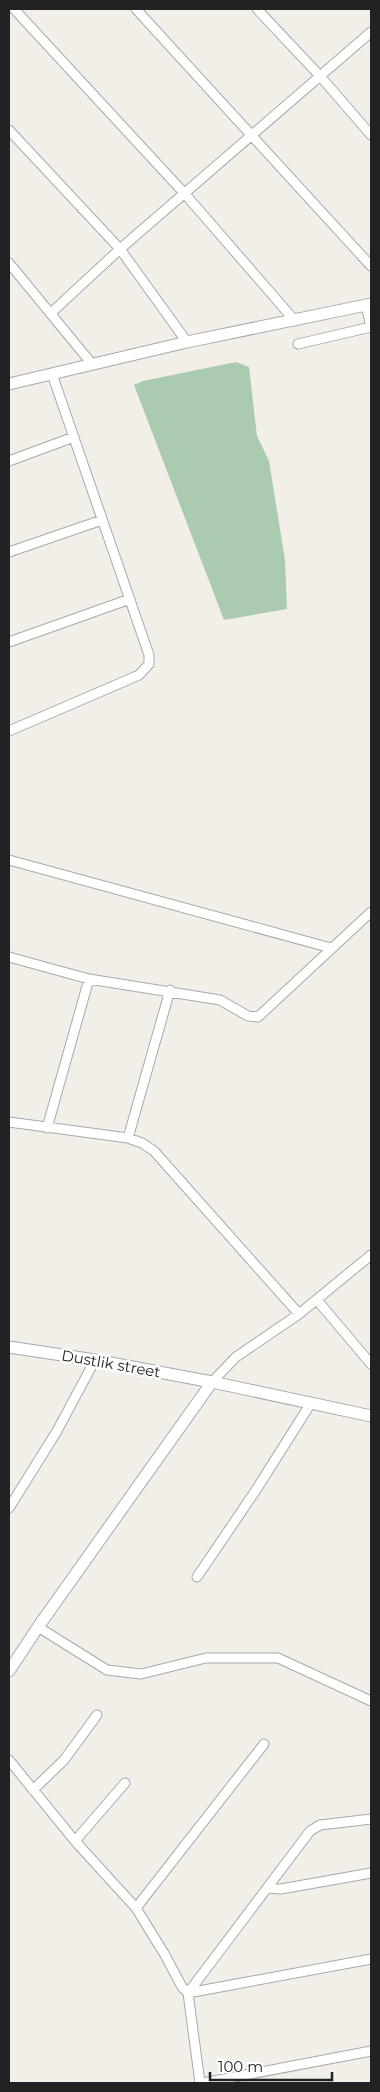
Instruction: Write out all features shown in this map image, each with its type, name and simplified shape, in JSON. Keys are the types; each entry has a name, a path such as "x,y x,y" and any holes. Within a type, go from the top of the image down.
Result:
{"street":[{"path":"14,9 184,194 295,321"},
{"path":"136,9 371,266"},
{"path":"257,9 320,76 371,135"},
{"path":"51,313 120,249 371,32"},
{"path":"9,130 120,249 187,342"},
{"path":"9,263 92,364"},
{"path":"9,384 187,342 369,305 371,327 298,344"},
{"path":"9,730 139,675 149,664 149,655 52,374"},
{"path":"9,461 74,437"},
{"path":"9,552 102,520"},
{"path":"9,642 130,599"},
{"path":"9,860 331,948"},
{"path":"9,957 88,979 170,990 220,1000 248,1016 258,1017 371,912"},
{"path":"47,1128 88,979"},
{"path":"128,1138 170,990"},
{"path":"9,1122 128,1138 142,1143 154,1151 300,1314"},
{"path":"9,1671 212,1382 236,1357 300,1314 371,1255"},
{"path":"317,1300 371,1364"},
{"name":"Dustlik street","path":"9,1347 95,1360 212,1382 371,1416"},
{"path":"9,1508 57,1431 95,1360"},
{"path":"197,1577 256,1490 310,1403"},
{"path":"38,1628 107,1670 142,1674 206,1658 278,1658 371,1700"},
{"path":"33,1790 64,1760 96,1715"},
{"path":"136,1908 264,1744"},
{"path":"9,1760 76,1842 136,1908 182,1987 188,1993 202,2083 371,2051"},
{"path":"76,1842 125,1783"},
{"path":"188,1993 310,1831 320,1825 371,1819"},
{"path":"267,1888 281,1889 371,1873"},
{"path":"188,1993 371,1959"}],"green space":[{"path":"236,362 249,367 257,436 269,461 285,560 287,609 224,620 134,385 143,381"}]}
